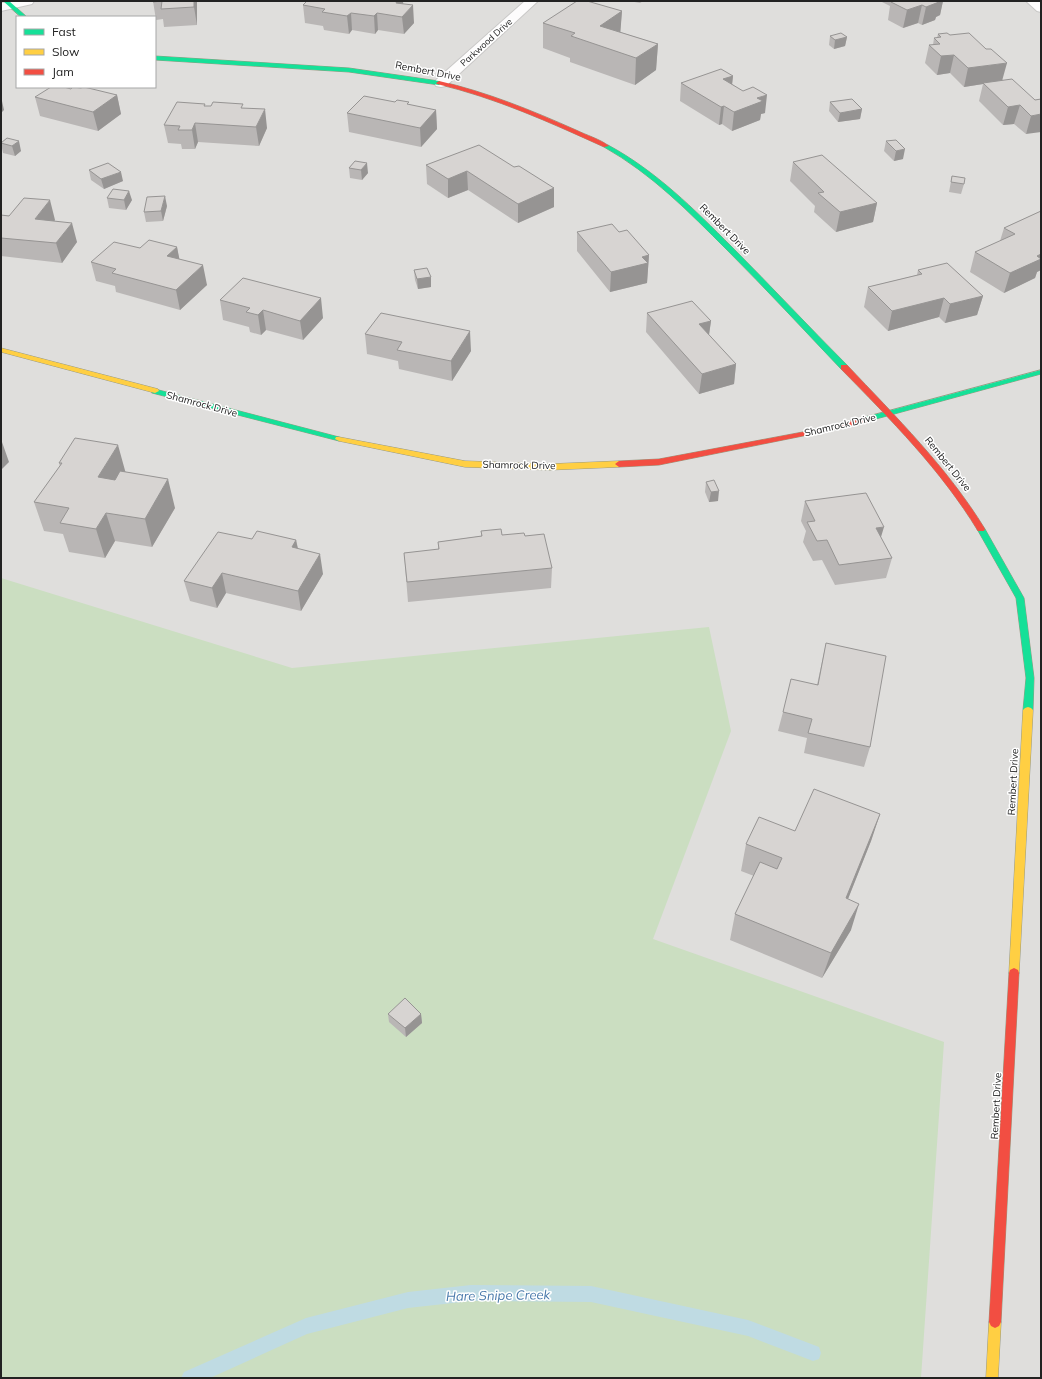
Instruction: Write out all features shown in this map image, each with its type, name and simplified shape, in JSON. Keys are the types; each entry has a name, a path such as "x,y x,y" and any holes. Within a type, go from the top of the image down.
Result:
{"street":[{"path":"6,5 28,1"},
{"name":"Parkwood Drive","path":"441,83 532,1"},
{"path":"1032,1 1041,8"},
{"path":"6,5 22,16"},
{"name":"Rembert Drive","path":"156,58 349,70 441,83 514,105 544,117 608,147 642,169 684,204 733,252 921,447 968,506 1020,598 1028,663 1029,693 992,1378"},
{"name":"Shamrock Drive","path":"1,350 262,420 363,445 465,464 550,467 659,462 788,437 888,414 1041,372"}],"shaded area":[{"path":"1,1 1041,1 1041,1378 1,1378"}],"green space":[{"path":"1,578 292,668 709,627 731,731 653,939 944,1042 921,1378 1,1378"}],"building":[{"path":"162,1 194,1 194,7 161,9"},
{"path":"307,1 397,1 396,3 413,5 402,17 377,13 374,16 351,13 347,16 322,12 325,9 303,5"},
{"path":"577,1 587,1 622,11 600,26 658,44 636,58 571,36 575,33 543,23"},
{"path":"891,2 939,2 926,7 922,5 907,10"},
{"path":"841,33 847,37 835,40 830,36"},
{"path":"947,33 950,35 969,33 986,49 991,49 1007,63 968,68 954,55 941,56 929,45 940,44 934,38 941,37 938,34"},
{"path":"721,69 733,76 723,79 743,91 753,87 767,95 757,98 763,101 734,112 724,106 721,107 681,83"},
{"path":"1012,79 1035,100 1041,99 1041,114 1031,116 1020,105 1008,107 983,83"},
{"path":"49,88 88,88 117,95 93,112 35,97"},
{"path":"364,96 395,102 397,100 409,102 407,104 436,110 420,128 347,113"},
{"path":"852,99 862,109 840,113 830,102"},
{"path":"177,102 205,104 204,106 211,106 213,102 243,104 241,108 265,109 256,127 195,123 192,130 178,130 180,126 164,125"},
{"path":"7,138 19,141 12,146 1,143"},
{"path":"896,140 905,149 896,151 886,141"},
{"path":"479,145 514,167 519,166 554,188 518,204 467,171 448,179 426,165"},
{"path":"822,155 877,203 840,212 818,193 824,192 793,162"},
{"path":"355,161 367,163 361,170 349,168"},
{"path":"108,163 121,172 101,179 89,170"},
{"path":"952,176 965,178 964,184 951,182"},
{"path":"113,189 129,191 124,200 107,198"},
{"path":"165,196 161,211 144,212 147,197"},
{"path":"24,198 50,200 35,219 72,223 56,243 1,238 1,215 9,216"},
{"path":"1041,211 1041,254 1037,256 1041,259 1010,273 975,252 1015,234 1004,228"},
{"path":"612,224 619,232 627,230 649,255 642,257 648,263 611,272 577,232"},
{"path":"149,240 177,247 167,256 203,265 176,290 112,273 116,269 91,262 114,242 140,248"},
{"path":"947,263 983,296 950,304 944,298 892,311 868,287 922,274 918,270"},
{"path":"427,268 431,277 417,279 414,270"},
{"path":"243,278 321,298 300,321 263,310 258,315 246,312 250,308 220,300"},
{"path":"692,301 711,321 699,324 736,364 702,374 647,313"},
{"path":"381,313 470,331 451,361 397,350 402,342 365,334"},
{"path":"75,438 118,445 98,477 115,480 120,471 168,479 145,519 106,513 96,529 60,523 69,508 34,502 62,463 59,463"},
{"path":"714,480 719,491 711,492 706,482"},
{"path":"866,493 884,527 876,528 892,558 839,565 827,540 817,541 807,522 815,521 805,501"},
{"path":"501,529 502,535 524,533 525,536 544,534 552,568 407,582 404,553 439,549 438,542 482,536 481,531"},
{"path":"257,531 296,540 292,547 320,554 298,591 222,573 212,588 184,581 218,532 252,539"},
{"path":"826,643 886,656 870,747 808,733 812,719 783,712 791,679 818,685"},
{"path":"814,789 880,814 846,898 859,904 831,953 735,914 760,862 777,869 782,858 746,844 759,817 795,831"},
{"path":"405,998 421,1014 405,1028 388,1014"}],"waterway":[{"name":"Hare Snipe Creek","path":"190,1378 306,1326 408,1300 471,1293 591,1294 748,1328 813,1353"}],"traffic: fast":[{"path":"6,1 23,16"},
{"path":"156,58 349,70 439,83"},
{"path":"606,146 638,165 667,188 737,256 844,367"},
{"path":"865,420 1041,372"},
{"path":"155,391 339,439"},
{"path":"981,529 1020,598 1030,678 1028,710"}],"traffic: slow":[{"path":"1,350 155,391"},
{"path":"339,439 465,464 549,467 619,464"},
{"path":"1014,973 1028,710"},
{"path":"992,1378 995,1322"}],"traffic: jam":[{"path":"439,83 482,94 504,102 545,118 606,146"},
{"path":"844,367 935,464 967,506 981,529"},
{"path":"619,464 659,462 808,433 865,420"},
{"path":"995,1322 1014,973"}]}
